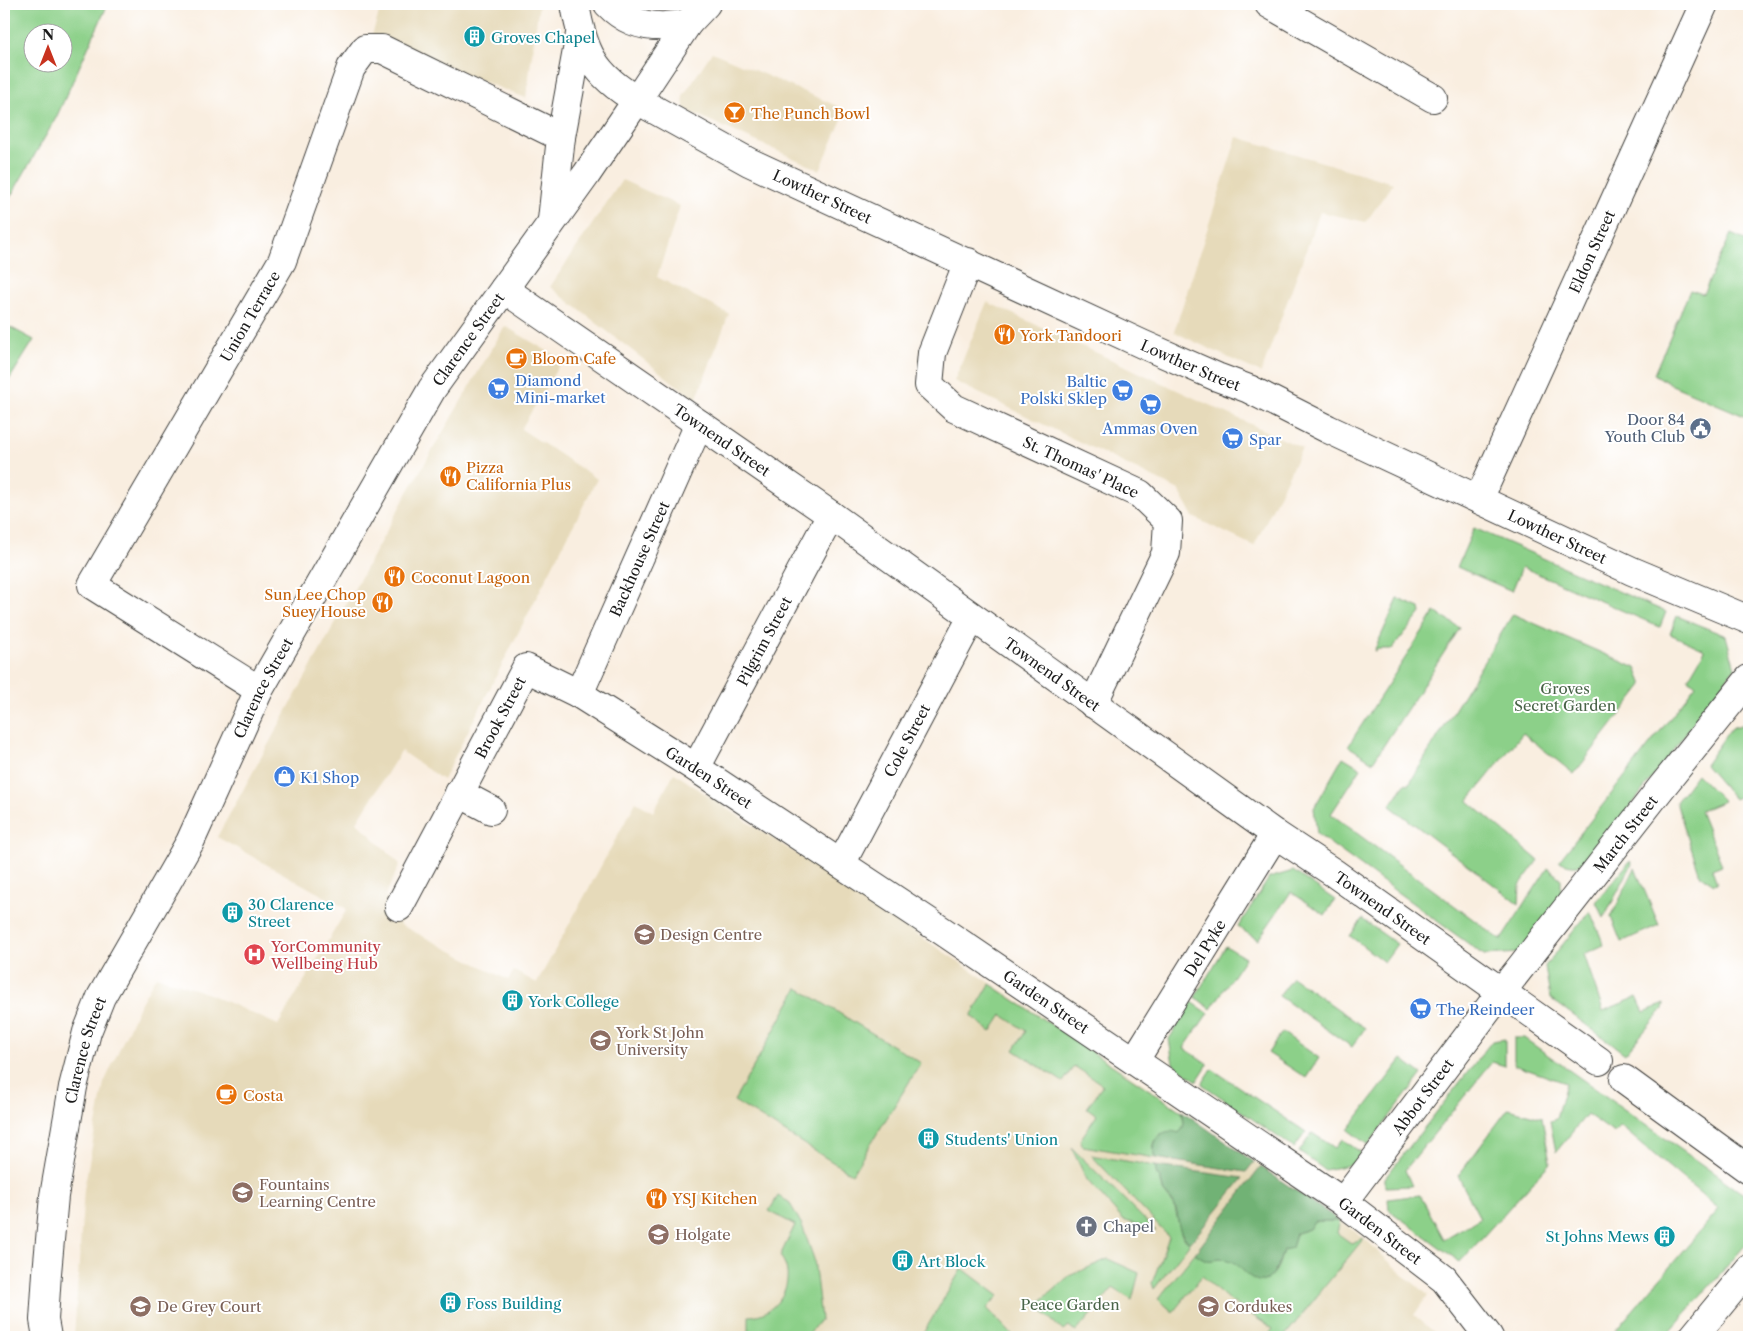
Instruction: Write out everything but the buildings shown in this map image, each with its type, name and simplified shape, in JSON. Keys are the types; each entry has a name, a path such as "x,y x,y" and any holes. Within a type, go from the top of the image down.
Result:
{"street":[{"path":"552,222 561,138 580,34 575,4"},
{"path":"608,4 615,11 640,25 671,27 688,23"},
{"name":"Clarence Street","path":"47,1337 44,1320 54,1196 72,1087 87,1032 101,997 190,842 259,690 432,389 552,222 688,23 706,4"},
{"path":"1269,4 1433,98"},
{"name":"Eldon Street","path":"1479,499 1704,4"},
{"name":"Lowther Street","path":"580,34 594,63 609,82 637,100 749,162 1142,344 1249,389 1328,429 1632,571 1749,620"},
{"name":"Union Terrace","path":"259,690 92,585 282,261 352,68 365,49 382,48 561,138"},
{"name":"St. Thomas' Place","path":"968,262 932,353 929,385 954,408 1140,494 1168,521 1166,553 1093,704"},
{"name":"Townend Street","path":"504,289 831,515 1275,834 1502,991 1599,1062"},
{"name":"Backhouse Street","path":"579,694 699,424"},
{"name":"Pilgrim Street","path":"696,768 831,515"},
{"name":"Cole Street","path":"840,864 972,617"},
{"name":"Brook Street","path":"398,907 526,668 579,694"},
{"name":"March Street","path":"1502,991 1749,679"},
{"name":"Garden Street","path":"579,694 696,768 1135,1060 1343,1202 1444,1279 1489,1337"},
{"path":"459,793 491,810"},
{"name":"Del Pyke","path":"1135,1060 1275,834"},
{"name":"Abbot Street","path":"1343,1202 1502,991"},
{"path":"1624,1079 1749,1170"},
{"path":"1693,1337 1749,1269"}],"shaded area":[{"name":"Groves Chapel","path":"382,4 539,4 526,98 371,38"},
{"path":"712,52 846,110 820,170 684,109 683,96"},
{"path":"1237,137 1393,183 1366,222 1320,212 1261,373 1174,332"},
{"path":"622,180 680,206 657,277 729,314 696,400 550,287"},
{"path":"987,302 1302,448 1254,546 1193,517 1179,490 954,381"},
{"name":"York St John University","path":"505,326 562,360 521,429 597,479 443,780 401,751 357,822 400,864 385,896 407,909 399,924 508,980 514,971 537,983 636,802 653,812 674,773 1140,1082 1364,1238 1401,1273 1428,1295 1414,1315 1440,1337 74,1337 84,1189 104,1083 139,1006 156,976 209,994 278,1025 347,909 217,837 408,492"}],"green space":[{"path":"4,4 108,4 56,118 4,208"},
{"path":"1731,234 1749,242 1749,418 1672,385 1654,374 1690,290 1703,294"},
{"path":"4,324 34,340 4,388"},
{"path":"1474,528 1666,612 1660,627 1522,567 1512,591 1457,567"},
{"path":"1398,599 1420,608 1421,613 1392,649 1374,651"},
{"path":"1435,612 1460,628 1373,762 1348,746"},
{"name":"Groves Secret Garden","path":"1513,614 1636,668 1643,685 1574,774 1523,733 1468,801 1538,860 1520,885 1519,904 1390,806 1406,783 1409,784"},
{"path":"1677,616 1726,636 1735,668 1591,859 1583,864 1575,865 1559,861 1696,685 1688,679 1705,650 1670,634"},
{"path":"1747,723 1749,728 1749,758 1740,762 1749,784 1749,792 1734,799 1705,765 1731,728"},
{"path":"1343,757 1361,768 1331,814 1501,940 1548,868 1561,879 1561,894 1521,953 1484,955 1317,834 1314,808"},
{"path":"1697,774 1724,801 1700,811 1722,865 1712,869 1717,883 1714,884 1700,875 1676,802"},
{"path":"1630,861 1632,864 1604,918 1596,902"},
{"path":"1635,868 1659,925 1621,942 1611,917"},
{"path":"1293,871 1335,900 1325,915 1291,892 1258,940 1238,927 1269,878"},
{"path":"1590,911 1604,945 1584,954 1603,1011 1637,997 1644,1012 1664,1004 1663,1009 1625,1054 1550,998 1545,966"},
{"path":"1362,919 1397,944 1384,962 1350,936"},
{"path":"1226,946 1245,958 1211,1009 1195,997"},
{"path":"1292,977 1365,1028 1352,1047 1279,996"},
{"path":"990,984 1181,1111 1184,1123 1183,1128 1179,1133 1160,1134 1154,1145 1155,1158 1083,1146 1080,1140 1097,1115 1087,1108 1103,1085 1074,1066 1063,1082 1014,1050 1026,1031 1002,1015 991,1032 971,1016"},
{"path":"798,988 921,1063 852,1174 734,1101"},
{"path":"1192,1002 1208,1013 1184,1048 1208,1064 1197,1081 1173,1064 1169,1039"},
{"path":"1282,1032 1319,1058 1306,1078 1268,1053"},
{"path":"1514,1038 1524,1038 1749,1198 1749,1241 1665,1337 1610,1337 1719,1209 1620,1126 1614,1133 1587,1114 1556,1152 1550,1121 1556,1119 1566,1083 1514,1065"},
{"path":"1505,1039 1505,1066 1492,1062 1405,1170 1412,1186 1385,1187 1385,1178 1492,1041"},
{"path":"1402,1059 1422,1074 1368,1145 1348,1130"},
{"path":"1212,1069 1306,1132 1294,1148 1202,1084"},
{"path":"1508,1109 1542,1118 1550,1163 1460,1262 1389,1210 1388,1199 1420,1195 1444,1239 1480,1218 1458,1176"},
{"path":"1182,1111 1254,1162 1246,1172 1155,1158 1154,1146 1158,1137 1167,1132 1179,1133 1183,1128"},
{"path":"1312,1133 1335,1148 1342,1139 1362,1153 1354,1164 1325,1170 1299,1152"},
{"path":"1071,1147 1156,1231 1123,1220 1087,1180"},
{"path":"1091,1155 1155,1166 1163,1191 1174,1205 1182,1236 1190,1243 1154,1289 1152,1283 1169,1237"},
{"path":"1155,1166 1243,1178 1190,1243 1180,1229 1174,1204 1164,1192"},
{"path":"1261,1167 1340,1221 1314,1221 1309,1229 1296,1233 1292,1248 1283,1250 1273,1274 1264,1281 1252,1278 1231,1261 1222,1259 1209,1260 1195,1253"},
{"path":"778,1196 789,1202 802,1225 814,1259 821,1319 806,1337 749,1337 749,1316 769,1310 777,1303 786,1285 785,1265 780,1256 795,1225 769,1211"},
{"path":"1314,1221 1340,1221 1337,1233 1351,1243 1364,1238 1284,1337 1266,1337 1273,1329 1229,1300 1202,1276 1173,1312 1158,1299 1195,1253 1210,1260 1228,1260 1262,1281 1267,1279 1277,1269 1283,1250 1292,1247 1296,1233 1309,1229"},
{"name":"Peace Garden","path":"1108,1259 1139,1273 1132,1300 1113,1288 1076,1332 1069,1326 1063,1331 1036,1305 1069,1276"},
{"path":"962,1268 999,1296 987,1308 1014,1337 921,1337"}],"place":[{"name":"Groves Chapel","path":"475,37"},
{"name":"The Punch Bowl","path":"735,113"},
{"name":"York Tandoori","path":"1004,335"},
{"name":"Bloom Cafe","path":"516,358"},
{"name":"Diamond Mini-market","path":"499,389"},
{"name":"Baltic Polski Sklep","path":"1123,390"},
{"name":"Ammas Oven","path":"1150,405"},
{"name":"Door 84 Youth Club","path":"1701,428"},
{"name":"Spar","path":"1233,439"},
{"name":"Pizza California Plus","path":"450,476"},
{"name":"Coconut Lagoon","path":"395,577"},
{"name":"Sun Lee Chop Suey House","path":"382,603"},
{"name":"K1 Shop","path":"284,777"},
{"name":"30 Clarence Street","path":"232,913"},
{"name":"Design Centre","path":"644,934"},
{"name":"YorCommunity Wellbeing Hub","path":"255,955"},
{"name":"York College","path":"512,1001"},
{"name":"The Reindeer","path":"1420,1009"},
{"name":"York St John University","path":"600,1041"},
{"name":"Costa","path":"227,1095"},
{"name":"Students' Union","path":"929,1139"},
{"name":"Fountains Learning Centre","path":"243,1193"},
{"name":"YSJ Kitchen","path":"656,1198"},
{"name":"Chapel","path":"1087,1226"},
{"name":"Holgate","path":"659,1234"},
{"name":"St Johns Mews","path":"1665,1236"},
{"name":"Art Block","path":"902,1261"},
{"name":"Foss Building","path":"450,1303"},
{"name":"De Grey Court","path":"141,1306"},
{"name":"Cordukes","path":"1208,1306"}]}
